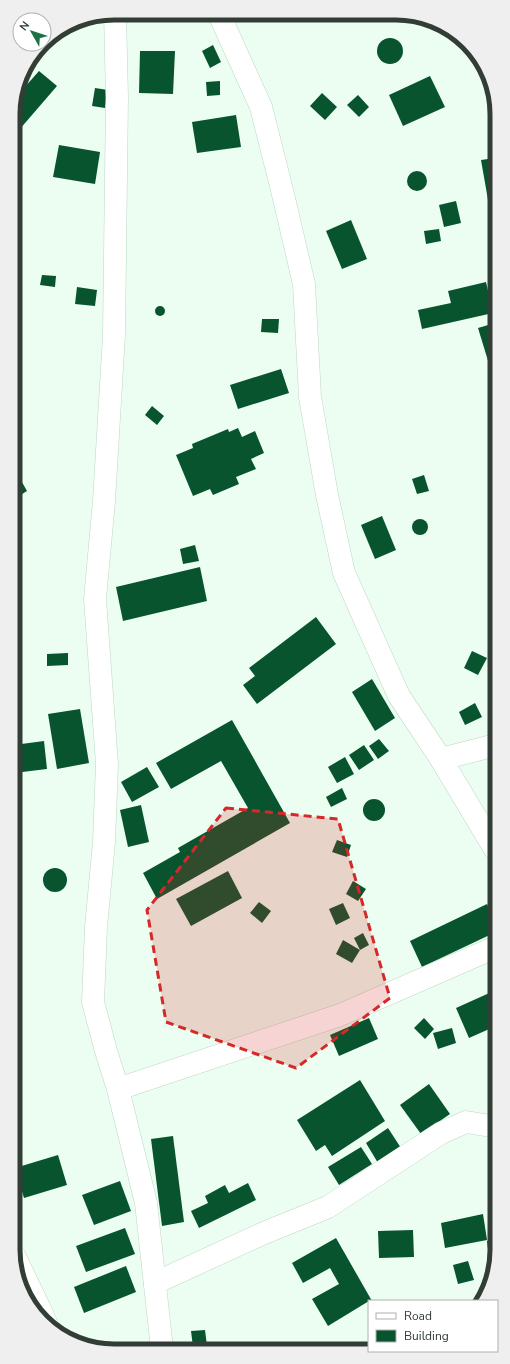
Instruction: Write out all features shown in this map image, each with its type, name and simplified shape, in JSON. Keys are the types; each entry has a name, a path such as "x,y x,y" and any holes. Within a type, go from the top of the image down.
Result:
{"street":[{"path":"115,20 117,97 114,335 104,501 95,599 107,764 104,842 96,927 93,1002 118,1089 146,1203 161,1344"},
{"path":"222,20 260,107 282,190 304,284 310,397 327,495 344,573 399,696 441,759 490,841"},
{"path":"441,759 490,747"},
{"path":"118,1089 340,1015 490,950"},
{"path":"155,1283 264,1233 328,1207 441,1133 466,1122 490,1126"},
{"path":"23,1273 39,1307"}],"highlighted area":[{"path":"226,808 338,819 390,998 296,1068 166,1022 147,910"}],"building":[{"path":"390,38 399,42 403,51 399,60 390,64 381,60 377,51 381,42"},
{"path":"213,45 221,62 210,68 202,51"},
{"path":"140,51 175,51 173,94 139,93"},
{"path":"39,71 57,86 20,129 20,108 23,89"},
{"path":"430,76 445,107 403,126 389,95"},
{"path":"220,81 220,95 207,96 206,82"},
{"path":"95,88 108,90 105,108 92,106"},
{"path":"322,93 337,107 325,120 310,106"},
{"path":"358,95 369,107 359,117 347,105"},
{"path":"236,115 241,147 197,153 192,122"},
{"path":"59,145 100,152 95,184 53,177"},
{"path":"490,159 490,211 481,160"},
{"path":"417,171 424,174 427,181 424,188 417,191 410,188 407,181 410,174"},
{"path":"456,201 461,223 444,227 439,205"},
{"path":"351,220 367,259 342,269 326,231"},
{"path":"439,229 441,241 426,244 424,231"},
{"path":"42,275 56,276 55,287 40,285"},
{"path":"486,282 490,300 490,314 422,329 418,310 451,303 448,291"},
{"path":"77,287 97,290 95,306 75,304"},
{"path":"158,306 162,306 164,307 164,315 158,316 155,313 155,309"},
{"path":"262,319 279,319 278,333 261,332"},
{"path":"490,324 490,364 489,364 478,328"},
{"path":"281,369 289,393 238,409 230,385"},
{"path":"20,372 22,374 22,380 20,383"},
{"path":"152,406 164,416 157,425 145,415"},
{"path":"238,428 242,437 255,431 264,453 251,459 256,469 236,477 239,484 213,495 210,489 193,496 176,455 193,448 192,444 228,429 229,432"},
{"path":"424,475 429,491 417,494 412,479"},
{"path":"20,479 27,491 20,495"},
{"path":"382,516 396,550 375,559 361,525"},
{"path":"420,519 426,521 428,527 426,533 420,535 414,533 412,527 414,521"},
{"path":"195,545 199,561 183,564 180,549"},
{"path":"200,567 207,601 123,621 116,587"},
{"path":"316,617 336,644 257,704 243,685 255,676 249,668"},
{"path":"20,651 22,651 20,662"},
{"path":"472,651 487,658 478,675 464,668"},
{"path":"68,653 68,665 47,666 47,654"},
{"path":"372,679 395,718 375,731 352,692"},
{"path":"475,703 482,717 465,725 459,712"},
{"path":"80,709 89,763 57,769 48,714"},
{"path":"232,720 290,823 157,899 143,873 180,852 178,848 248,808 221,761 171,789 156,763"},
{"path":"379,739 389,751 378,759 369,746"},
{"path":"44,741 47,769 20,772 20,744"},
{"path":"364,745 374,760 359,770 349,755"},
{"path":"345,757 354,774 337,783 328,767"},
{"path":"147,767 159,787 132,802 121,782"},
{"path":"342,788 347,799 331,807 326,797"},
{"path":"374,799 378,800 384,806 384,814 378,820 374,821 370,820 364,814 363,810 364,806 370,800"},
{"path":"141,805 149,842 128,847 120,810"},
{"path":"337,840 351,845 347,857 332,852"},
{"path":"55,868 60,869 66,875 66,885 60,891 55,892 50,891 44,885 43,880 44,875 50,869"},
{"path":"228,871 242,898 191,926 176,899"},
{"path":"353,881 366,889 358,901 346,894"},
{"path":"259,902 271,911 262,923 250,913"},
{"path":"343,903 350,918 336,925 329,909"},
{"path":"487,904 490,910 490,935 422,967 410,941"},
{"path":"363,933 369,945 360,950 354,938"},
{"path":"343,940 360,950 352,963 336,954"},
{"path":"490,993 490,1029 469,1038 456,1008"},
{"path":"369,1018 378,1039 339,1056 330,1035"},
{"path":"424,1018 434,1029 425,1039 414,1028"},
{"path":"452,1028 456,1043 438,1049 433,1033"},
{"path":"360,1080 385,1121 332,1156 325,1145 316,1151 297,1120"},
{"path":"429,1084 450,1114 421,1134 400,1105"},
{"path":"388,1128 401,1148 378,1163 366,1143"},
{"path":"173,1136 184,1222 162,1226 151,1139"},
{"path":"361,1147 372,1164 339,1185 328,1167"},
{"path":"58,1155 67,1185 24,1198 20,1185 20,1166"},
{"path":"120,1181 131,1211 94,1225 82,1195"},
{"path":"248,1183 256,1200 199,1228 191,1211 208,1203 205,1196 225,1185 229,1193"},
{"path":"483,1214 487,1240 445,1248 441,1223"},
{"path":"125,1228 135,1254 86,1272 76,1246"},
{"path":"413,1230 414,1257 379,1258 378,1231"},
{"path":"336,1238 371,1300 368,1300 368,1302 328,1326 312,1299 339,1284 330,1268 303,1283 292,1263"},
{"path":"490,1240 490,1258 489,1258 487,1241"},
{"path":"468,1261 474,1280 458,1284 453,1265"},
{"path":"126,1266 136,1292 84,1313 74,1287"},
{"path":"205,1330 207,1344 193,1344 191,1331"}]}
